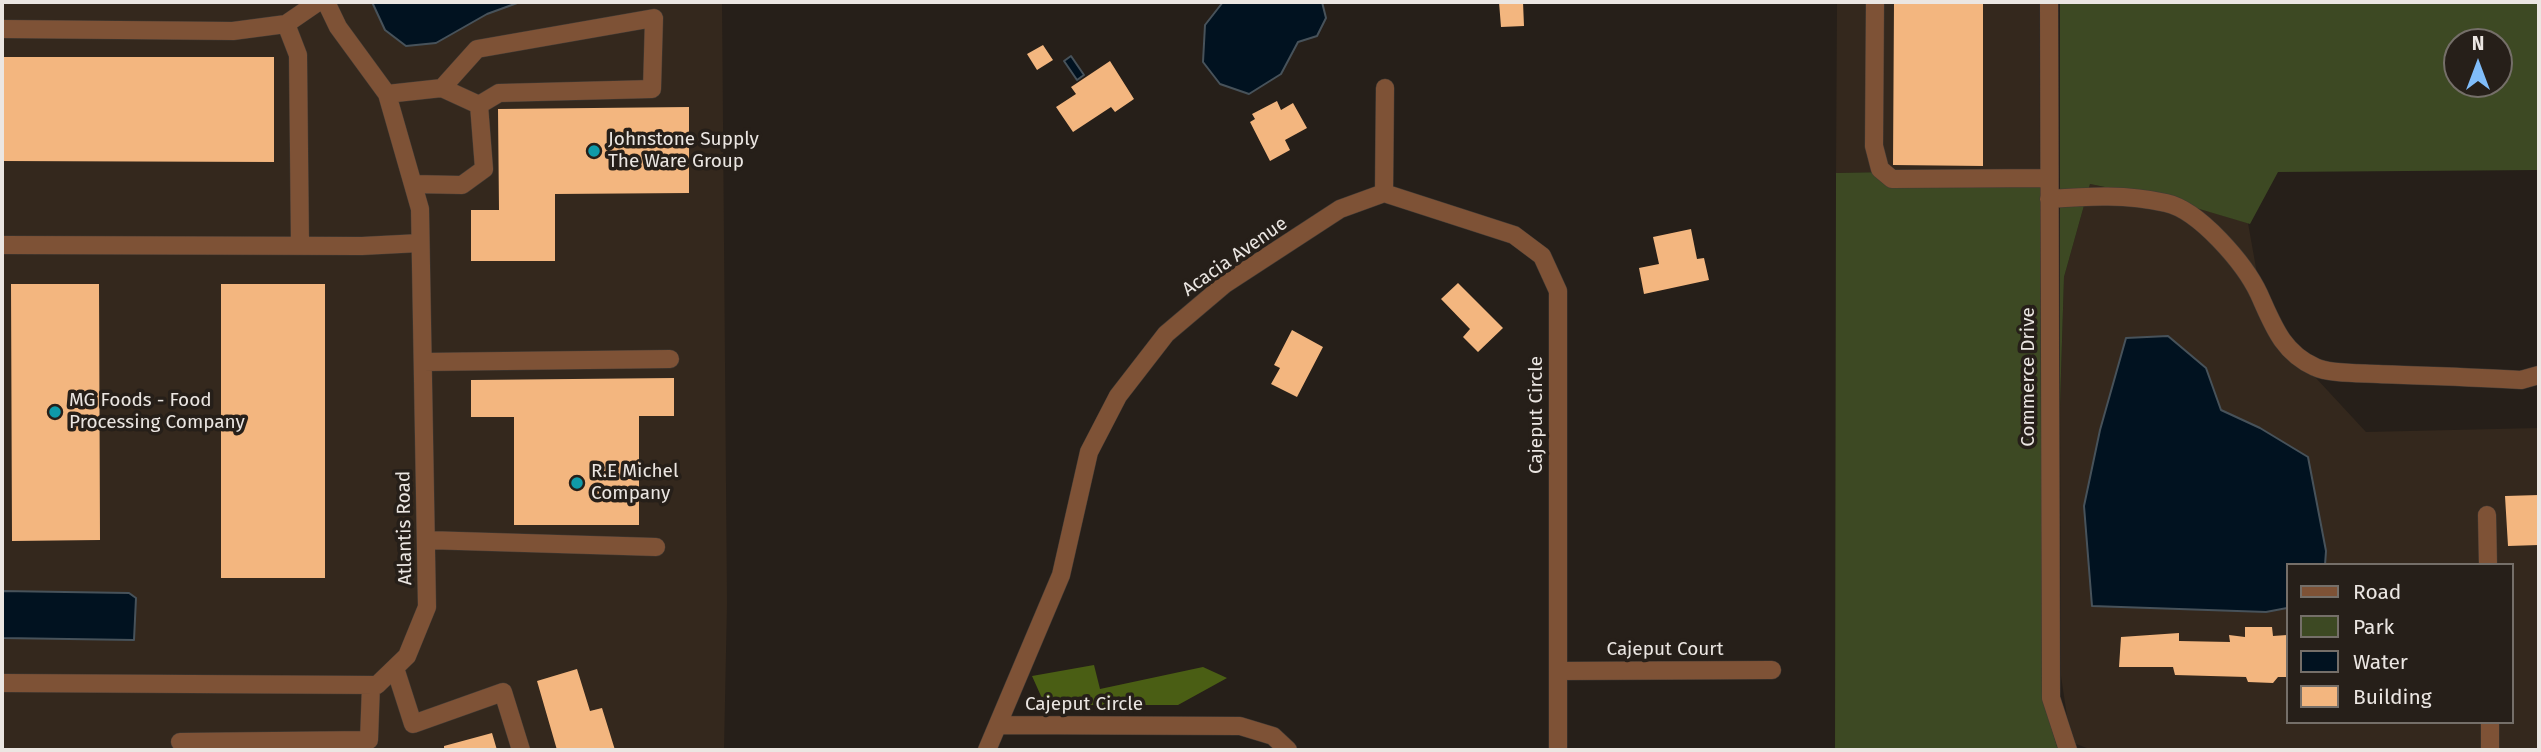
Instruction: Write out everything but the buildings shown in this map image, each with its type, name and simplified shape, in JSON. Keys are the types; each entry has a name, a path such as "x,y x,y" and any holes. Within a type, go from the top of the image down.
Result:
{"street":[{"path":"2,29 233,31 286,24 318,2"},
{"name":"Atlantis Road","path":"326,2 338,27 387,94 420,209 427,607 407,656 377,685 371,685"},
{"path":"1875,2 1874,146 1880,169 1892,179 2049,178"},
{"name":"Commerce Drive","path":"2049,2 2051,698 2068,750"},
{"path":"442,88 477,49 654,18 652,89 499,93 479,105"},
{"path":"286,24 298,55 300,246"},
{"path":"387,94 442,88 479,105"},
{"path":"1384,193 1385,88"},
{"path":"413,184 462,184 484,169 479,105"},
{"name":"Cajeput Circle","path":"1384,193 1514,235 1542,256 1558,291 1558,750"},
{"name":"Acacia Avenue","path":"987,750 1061,575 1089,452 1118,396 1166,334 1225,284 1340,209 1384,193"},
{"path":"2049,199 2108,195 2169,203 2194,218 2225,245 2250,275 2272,322 2291,353 2318,369 2521,380 2539,375"},
{"path":"2,245 300,246 420,243"},
{"path":"423,362 670,359"},
{"path":"2487,515 2488,563"},
{"path":"426,540 656,547"},
{"path":"395,668 413,724 503,692 521,750"},
{"name":"Cajeput Court","path":"1558,671 1772,670"},
{"path":"2,683 371,685 369,740 180,742"},
{"path":"2490,724 2490,750"},
{"name":"Cajeput Circle","path":"998,725 1240,726 1273,736 1288,750"}],"shaded area":[{"path":"2,2 722,2 727,603 724,750 2,750"},
{"path":"1837,2 2039,2 2040,169 1836,173"},
{"path":"2090,184 2169,200 2248,223 2266,324 2366,432 2539,428 2539,750 2092,750 2076,744 2067,716 2061,676 2060,406 2064,277","holes":["2126,338 2206,368 2221,410 2260,428 2308,457 2326,551 2325,563 2513,563 2513,724 2286,724 2286,608 2266,612 2084,506 2100,430"]}],"green space":[{"path":"2060,2 2539,2 2539,170 2278,172 2250,224 2169,200 2090,184 2064,277 2060,406"},
{"path":"2040,169 2042,697 2058,750 1835,750 1836,173"},
{"path":"1094,665 1100,689 1203,667 1227,678 1178,705 1045,705 1032,676"}],"water":[{"path":"372,2 520,2 487,14 436,43 406,46 385,30"},
{"path":"1223,2 1322,2 1326,18 1317,36 1298,42 1281,74 1249,94 1220,84 1203,62 1205,25"},
{"path":"1071,56 1084,75 1077,80 1064,61"},
{"path":"2168,336 2206,368 2221,410 2260,428 2308,457 2326,551 2325,563 2286,563 2286,608 2266,612 2092,606 2084,506 2100,430 2126,338"},
{"path":"2,591 129,593 136,598 134,640 2,638"}],"place":[{"name":"Johnstone Supply The Ware Group","path":"594,151"},
{"name":"MG Foods - Food Processing Company","path":"55,412"},
{"name":"R.E Michel Company","path":"577,483"}]}
